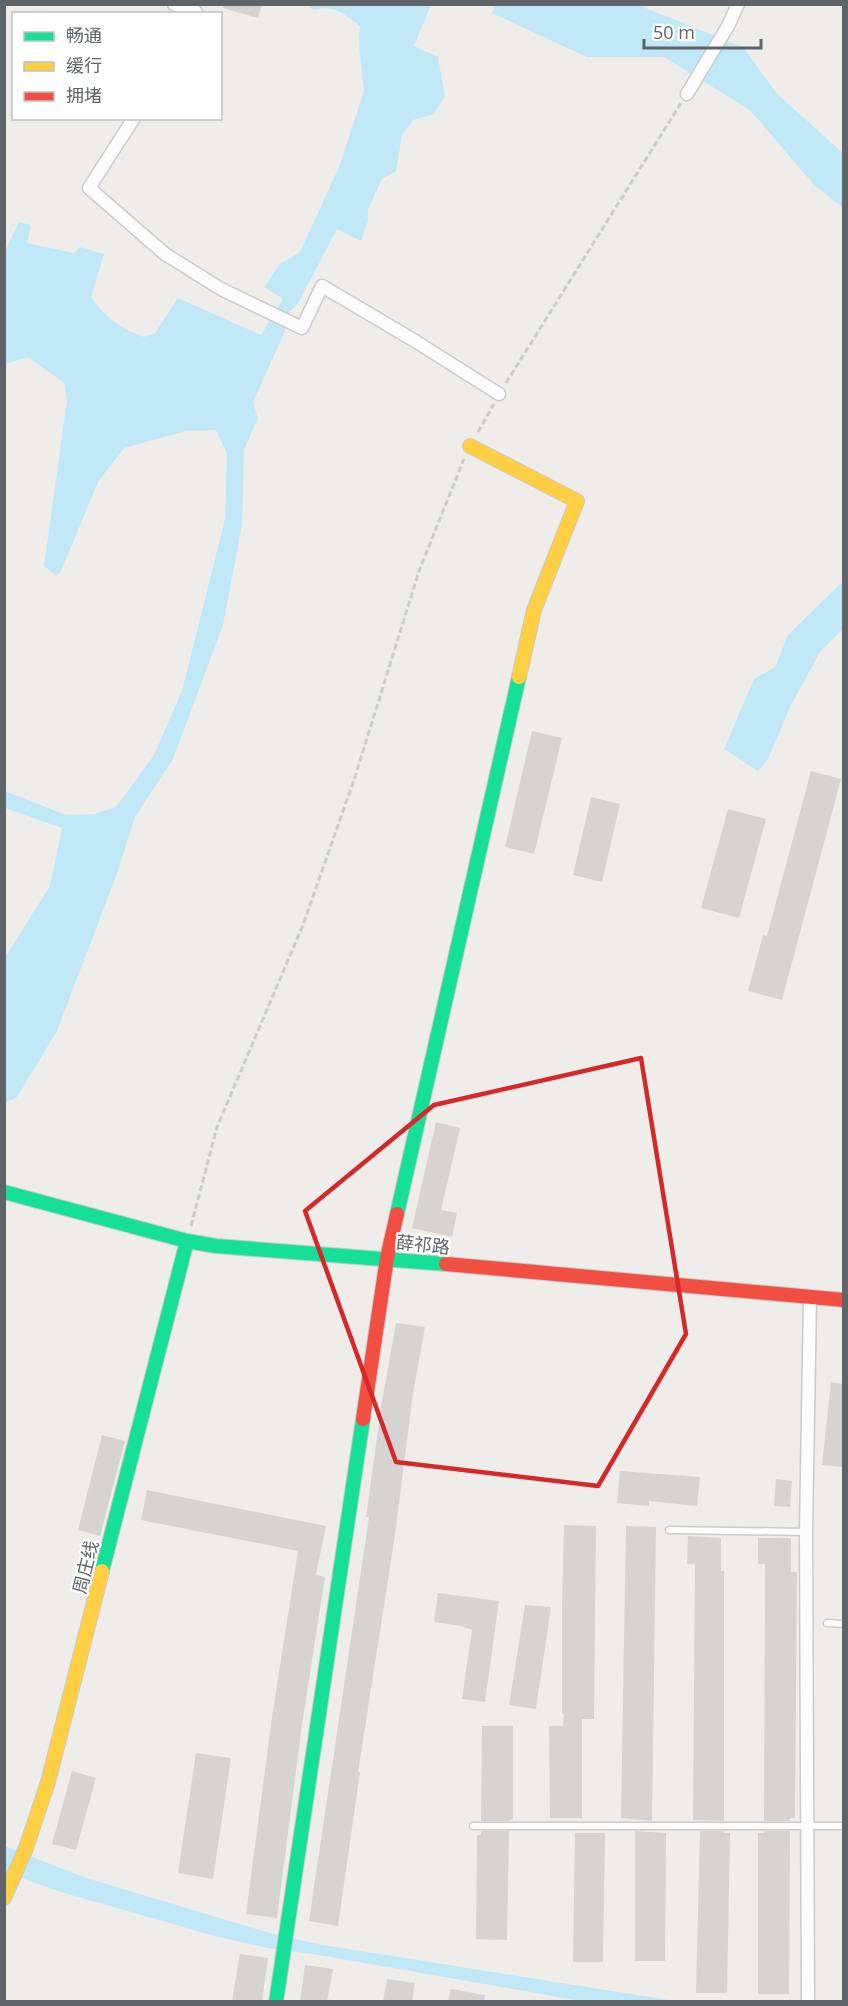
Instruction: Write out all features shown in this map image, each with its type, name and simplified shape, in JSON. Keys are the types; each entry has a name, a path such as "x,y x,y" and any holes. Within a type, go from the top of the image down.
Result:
{"street":[{"path":"174,4 196,10"},
{"path":"687,94 728,26 738,4"},
{"path":"133,120 89,188 165,254 220,289 302,328 322,286 499,394"},
{"path":"276,2001 387,1258 534,610 577,501 470,446"},
{"name":"薛祁路","path":"4,1192 187,1241 216,1246 387,1258 843,1300"},
{"name":"周庄线","path":"4,1898 26,1848 48,1782 187,1241"},
{"path":"808,2001 806,1532 810,1297"}],"lane":[{"path":"669,1530 806,1532"},
{"path":"827,1623 843,1624"},
{"path":"473,1826 843,1826"}],"path":[{"path":"187,1241 217,1127 303,925 354,780 419,571 470,446 499,394 687,94"}],"highlighted area":[{"path":"641,1058 686,1334 598,1486 396,1462 305,1211 434,1105"}],"water":[{"path":"307,5 431,5 414,46 438,57 445,96 434,114 413,120 402,135 396,171 382,179 368,209 368,221 361,241 337,229 297,305 289,312 285,331 253,402 258,418 244,450 242,525 223,625 173,759 135,817 116,876 57,1031 17,1097 5,1103 4,959 50,886 62,828 5,808 5,791 66,815 94,814 116,807 154,755 182,691 225,519 227,454 216,430 186,431 124,448 98,482 60,573 55,575 44,566 67,400 64,383 28,357 5,364 5,251 19,222 31,225 27,243 74,253 80,247 104,254 91,297 114,322 144,337 155,333 178,298 261,335 283,299 264,287 280,264 300,252 339,167 364,91 359,46 360,26 333,9 314,10"},
{"path":"495,5 638,5 743,47 777,94 843,153 843,208 815,186 750,110 664,57 587,57 492,13"},
{"path":"843,583 843,629 820,652 790,707 768,759 758,771 724,749 754,679 775,667 788,635"},
{"path":"5,1846 83,1877 273,1934 323,1945 675,2001 581,2001 268,1948 215,1936 58,1891 5,1872"}],"building":[{"path":"224,4 262,4 258,18 223,8"},
{"path":"532,731 562,738 534,854 505,847"},
{"path":"811,771 841,779 782,1000 748,991 763,935 767,936"},
{"path":"591,797 620,804 602,882 573,875"},
{"path":"728,809 766,819 739,918 701,908"},
{"path":"436,1122 460,1128 441,1210 457,1213 452,1237 412,1228"},
{"path":"396,1323 425,1327 413,1393 395,1535 358,1772 360,1772 338,1926 309,1921 369,1517 366,1517 382,1401"},
{"path":"831,1382 843,1384 843,1467 822,1465"},
{"path":"102,1435 125,1441 100,1536 78,1530"},
{"path":"620,1471 700,1477 697,1506 649,1501 649,1506 617,1503"},
{"path":"776,1479 792,1481 790,1507 774,1506"},
{"path":"147,1490 326,1526 316,1575 325,1577 302,1724 277,1918 246,1914 272,1717 298,1551 141,1520"},
{"path":"564,1525 596,1526 594,1719 582,1719 582,1818 550,1818 549,1726 563,1726 564,1714 562,1713 562,1609"},
{"path":"626,1526 656,1527 652,1821 621,1818"},
{"path":"688,1536 721,1538 721,1571 724,1571 724,1821 693,1820 695,1564 687,1564"},
{"path":"758,1538 791,1538 791,1572 797,1572 795,1818 790,1818 790,1821 764,1821 765,1564 758,1564"},
{"path":"438,1593 499,1601 485,1702 462,1699 472,1630 434,1622"},
{"path":"525,1605 551,1607 536,1709 509,1705"},
{"path":"482,1726 513,1726 513,1819 509,1821 481,1821"},
{"path":"196,1753 231,1758 213,1879 178,1873"},
{"path":"72,1771 96,1778 76,1850 52,1844"},
{"path":"481,1831 509,1831 507,1940 476,1939 477,1835 481,1835"},
{"path":"635,1831 666,1833 665,1961 635,1961"},
{"path":"700,1831 730,1833 727,1993 696,1993"},
{"path":"764,1831 790,1831 789,1994 758,1994 758,1833 764,1833"},
{"path":"575,1833 605,1833 603,1962 573,1962"},
{"path":"240,1954 268,1958 262,2001 232,2001"},
{"path":"305,1965 333,1969 327,2001 300,2001"},
{"path":"387,1979 415,1983 412,2001 383,2001"},
{"path":"451,1989 485,1995 484,2001 448,2001"}],"traffic: fast":[{"path":"397,1214 519,677"},
{"path":"4,1192 187,1241 216,1246 446,1264"},
{"path":"102,1571 187,1241"},
{"path":"276,2002 363,1419"}],"traffic: slow":[{"path":"470,446 577,501 534,610 519,677"},
{"path":"4,1898 26,1848 48,1782 102,1571"}],"traffic: jam":[{"path":"363,1419 387,1258 397,1214"},
{"path":"446,1264 844,1300"}]}
